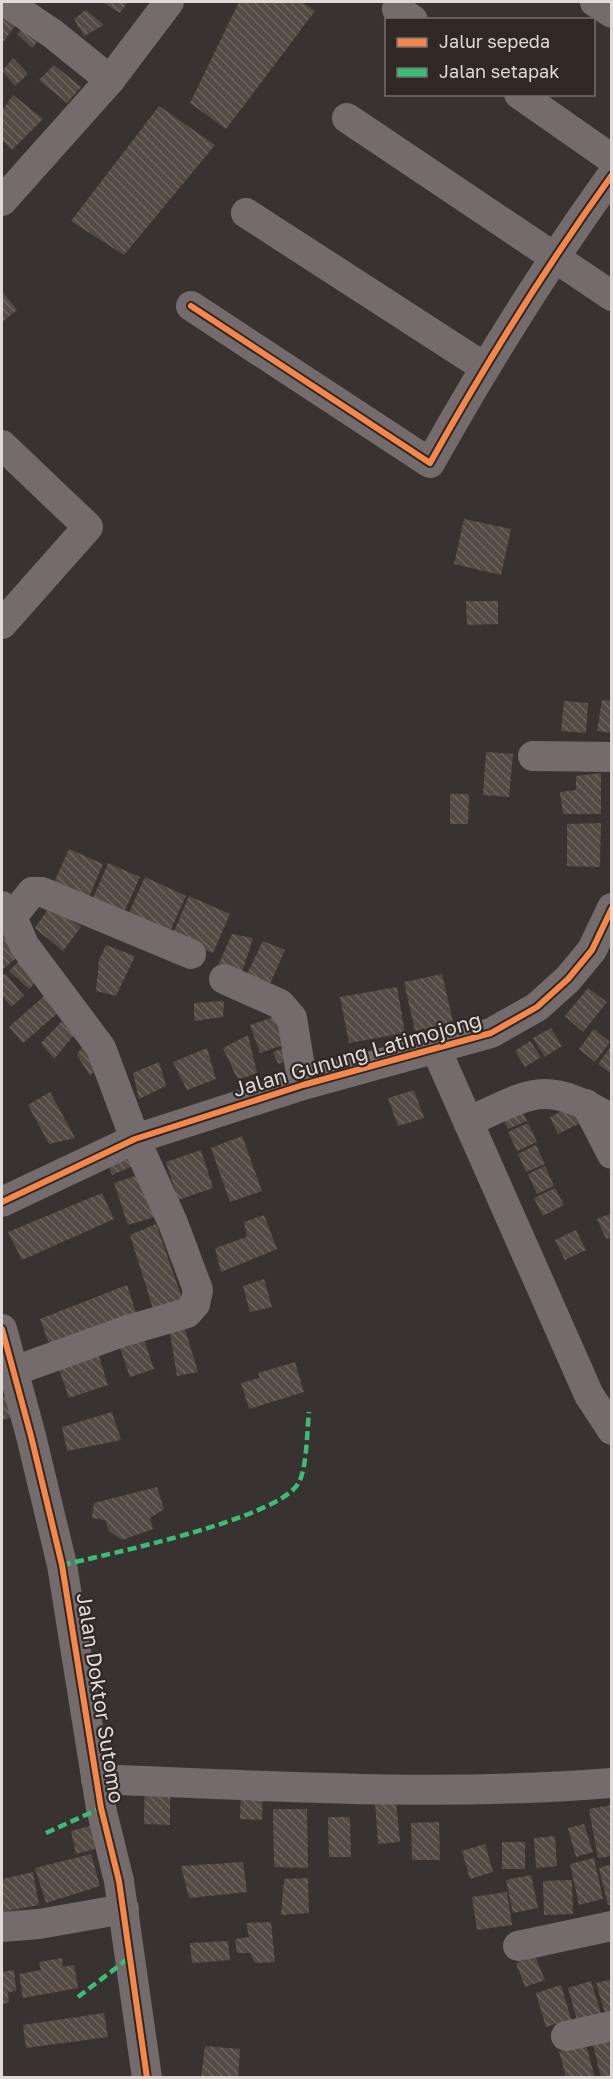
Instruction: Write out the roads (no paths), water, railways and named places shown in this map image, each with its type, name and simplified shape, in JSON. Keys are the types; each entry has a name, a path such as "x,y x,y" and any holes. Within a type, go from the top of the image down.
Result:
{"street":[{"path":"6,2 53,34 110,80"},
{"path":"2,201 110,80 169,2"},
{"path":"595,2 612,13"},
{"path":"522,96 612,159"},
{"path":"347,118 612,296"},
{"path":"2,171 33,166"},
{"path":"191,306 430,463 484,367 554,257 612,176"},
{"path":"246,213 484,367"},
{"path":"2,445 88,527 2,622"},
{"path":"533,756 612,757"},
{"path":"14,1371 125,1331 187,1313 195,1304 198,1290 173,1223 135,1139 112,1070 101,1048 24,945 7,911 32,892 42,892 191,954"},
{"name":"Jalan Gunung Latimojong","path":"2,1202 135,1139 303,1085 491,1033 517,1021 602,954 612,908"},
{"path":"224,979 280,1004 292,1018 303,1085"},
{"path":"436,1049 589,1395 612,1430"},
{"path":"468,1122 522,1097 538,1093 567,1095 612,1119"},
{"path":"586,1104 612,1155"},
{"name":"Jalan Doktor Sutomo","path":"2,1329 62,1565 96,1779 124,1909 147,2078"},
{"path":"96,1779 375,1791 548,1788 612,1784"},
{"path":"2,1927 39,1924 124,1909"},
{"path":"518,1946 612,1926"},
{"path":"566,2036 612,2026"}]}
